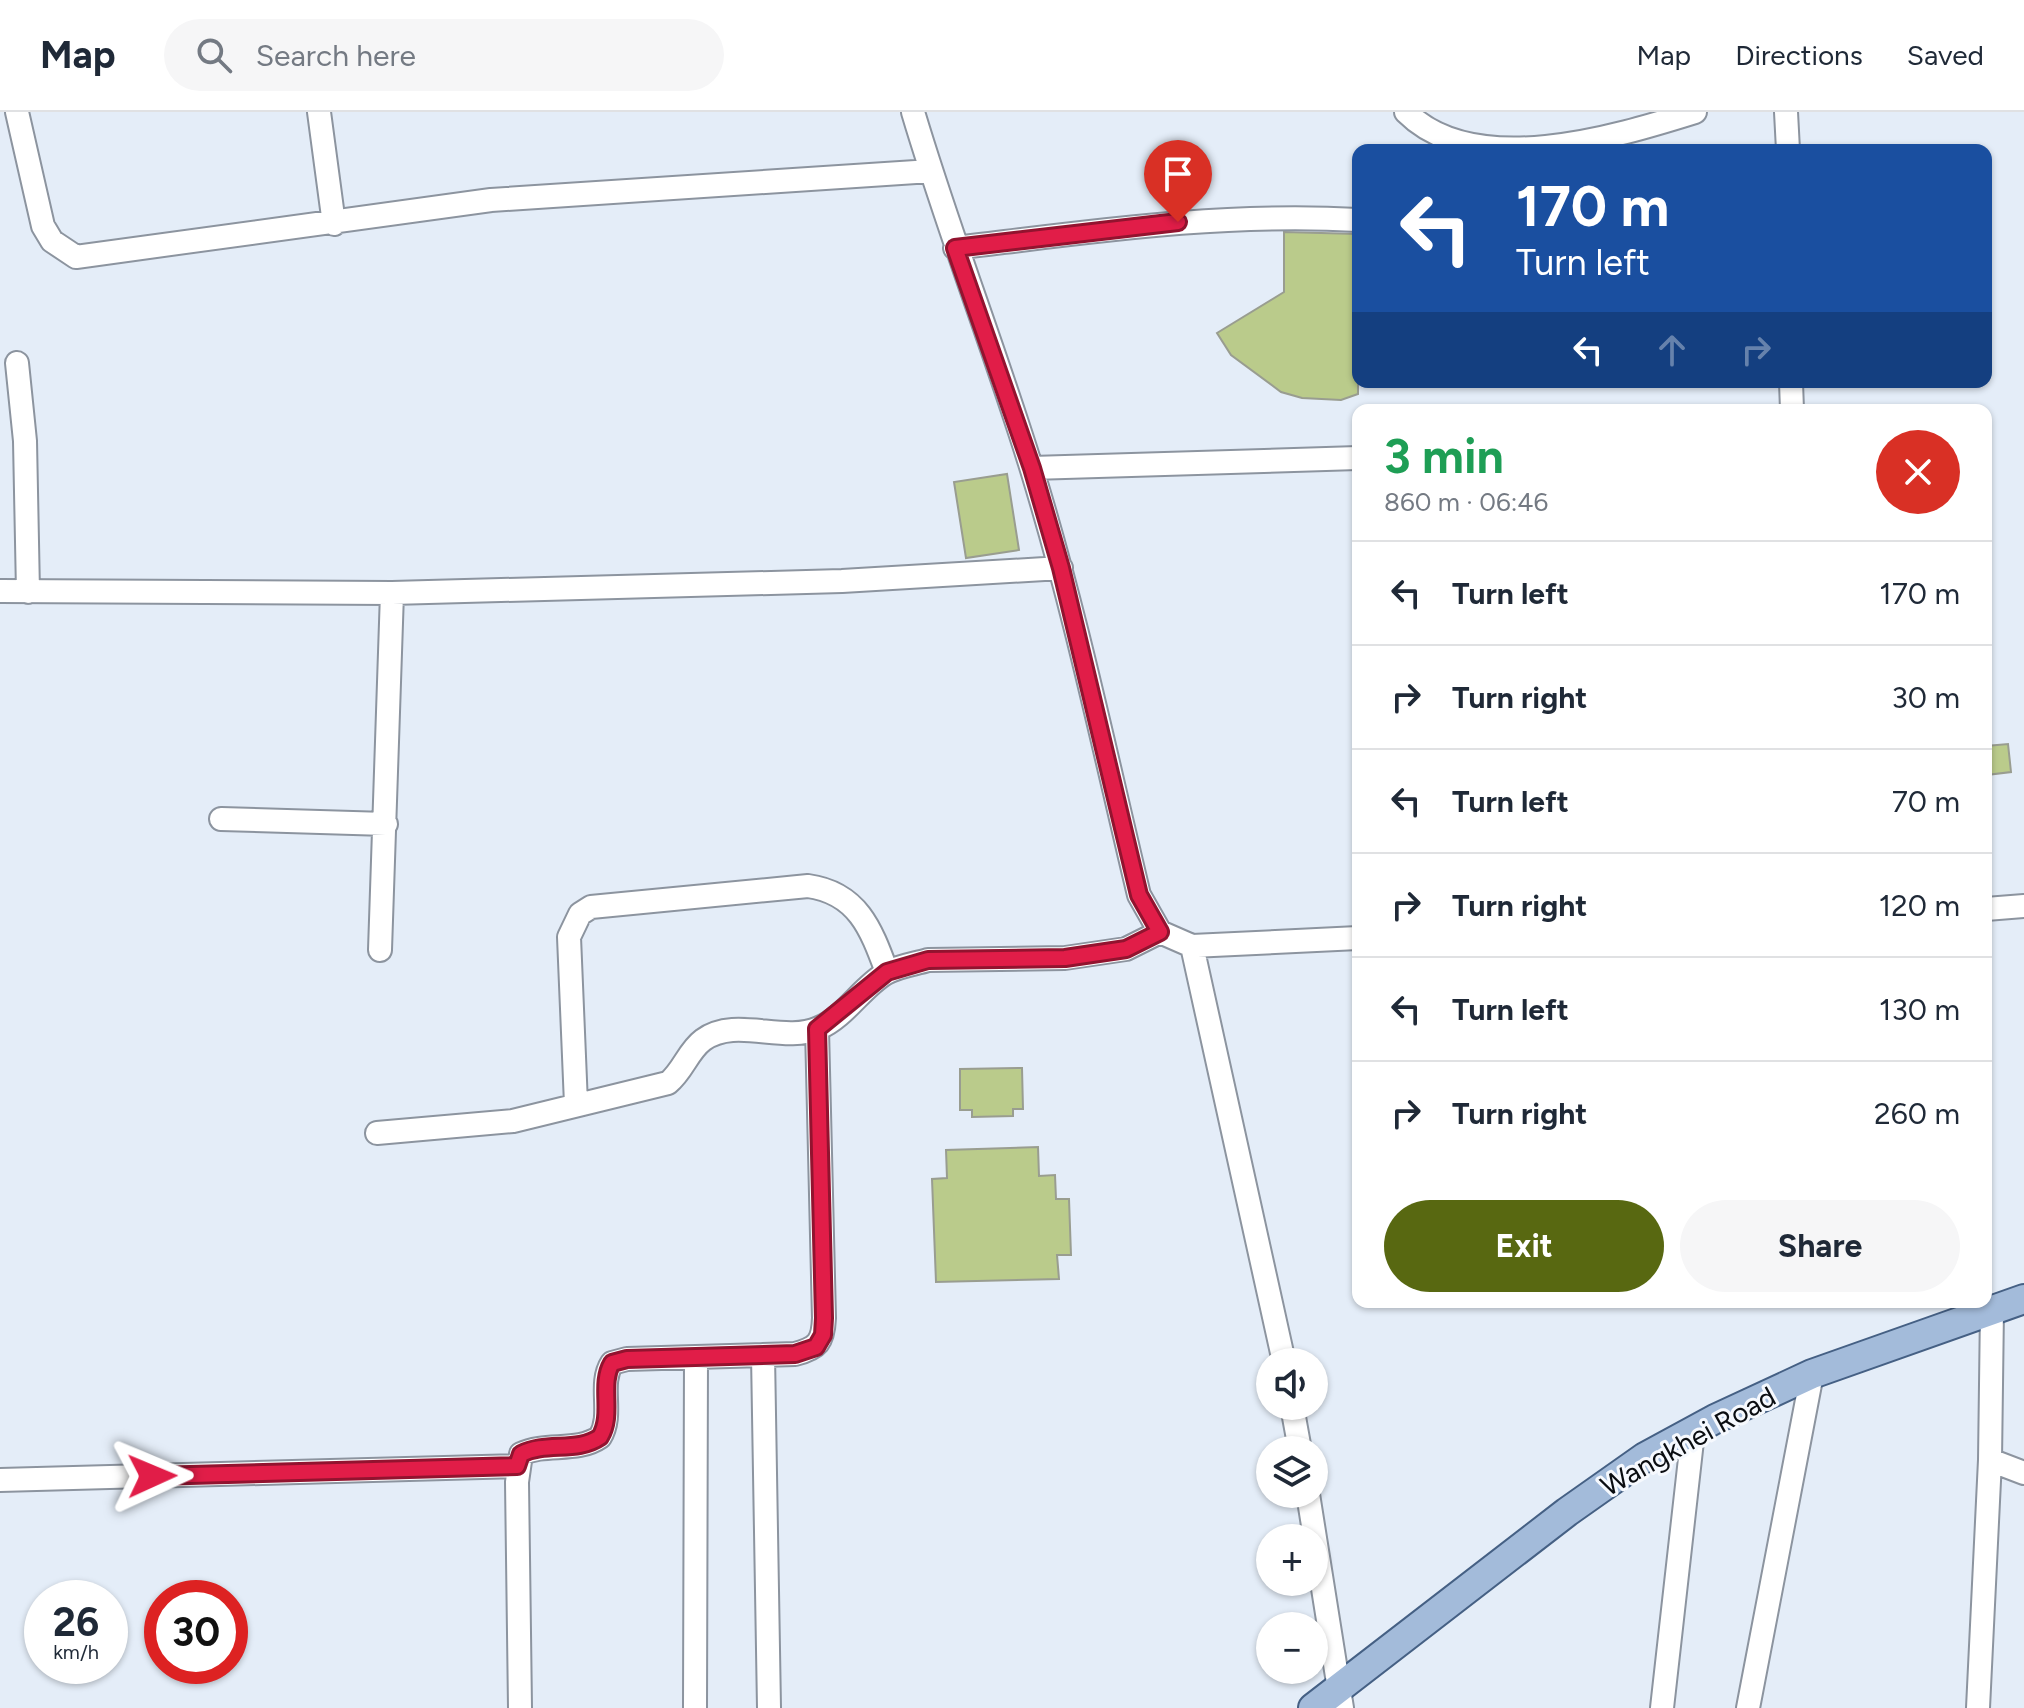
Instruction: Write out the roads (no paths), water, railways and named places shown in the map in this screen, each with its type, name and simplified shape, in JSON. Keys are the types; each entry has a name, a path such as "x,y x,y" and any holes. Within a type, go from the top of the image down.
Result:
{"main road":[{"name":"Wangkhei Road","path":"1313,1708 1341,1698 1596,1490 1693,1432 1812,1374 2024,1299"}],"street":[{"path":"17,112 43,226 52,241 76,257 334,224 491,200 931,171"},
{"path":"319,112 334,224"},
{"path":"913,112 955,248 1032,468 1061,568 1139,895 1160,932 1192,946 1352,938"},
{"path":"1406,112 1451,140 1465,144"},
{"path":"1536,144 1595,138 1695,112"},
{"path":"1786,112 1788,144"},
{"path":"955,248 1178,222 1281,215 1352,220"},
{"path":"17,363 25,441 28,592"},
{"path":"1032,468 1352,458"},
{"path":"0,591 392,593 842,581 1061,568"},
{"path":"380,950 392,593"},
{"path":"221,819 386,824"},
{"path":"576,1104 569,937 580,914 591,907 808,886 827,889 854,905 869,925 887,972"},
{"path":"1992,909 2024,906"},
{"path":"377,1133 513,1121 668,1083 679,1074 693,1049 716,1034 817,1029 887,972 928,960 1065,958 1110,952 1160,932"},
{"path":"1192,946 1281,1348"},
{"path":"520,1708 517,1466 521,1454 532,1449 583,1445 600,1437 607,1420 607,1375 612,1363 806,1351 816,1347 823,1335 817,1029"},
{"path":"1978,1708 1990,1460 1992,1309"},
{"path":"763,1355 769,1708"},
{"path":"695,1708 696,1357"},
{"path":"1748,1708 1812,1374"},
{"path":"1662,1708 1693,1432"},
{"path":"1990,1460 2024,1473"},
{"path":"0,1480 517,1466"},
{"path":"1310,1508 1341,1698"}]}
